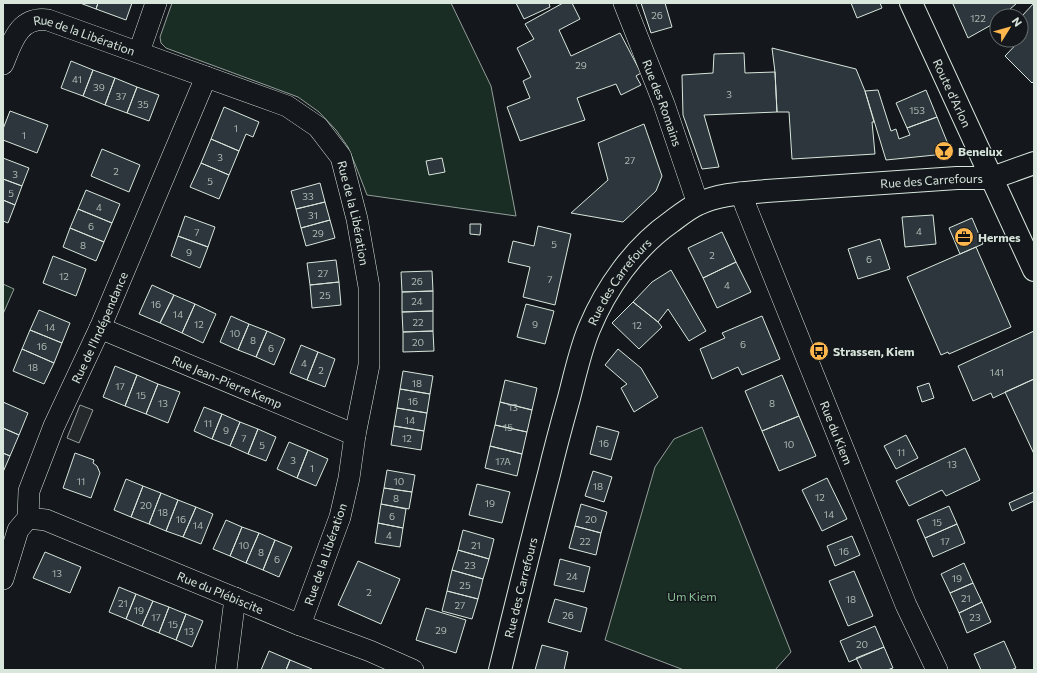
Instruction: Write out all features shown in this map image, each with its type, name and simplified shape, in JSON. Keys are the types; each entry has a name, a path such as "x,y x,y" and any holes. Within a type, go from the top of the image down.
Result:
{"main road":[{"name":"Route d'Arlon","path":"911,3 1034,270"},
{"name":"Rue des Carrefours","path":"500,670 555,449 580,355 589,329 603,300 625,267 641,248 662,228 698,204 712,199 741,193 766,190 957,178 992,178 1034,163"}],"street":[{"path":"139,52 156,3"},
{"name":"Rue des Romains","path":"624,3 664,104 698,204"},
{"name":"Rue de la Libération","path":"4,61 17,34 23,26 40,19 48,20 287,106 318,127 341,157 357,219 369,286 368,365 340,517 300,625"},
{"name":"Rue de l'Indépendance","path":"28,518 29,490 54,426 100,328 206,77"},
{"name":"Rue du Kiem","path":"741,193 906,605 937,670"},
{"name":"Rue Jean-Pierre Kemp","path":"100,328 355,435"},
{"path":"3,579 18,530 28,518"},
{"name":"Rue du Plébiscite","path":"28,518 46,520 300,625 370,651 413,670"},
{"path":"226,670 235,598"}],"green space":[{"path":"172,3 451,3 491,86 516,216 367,195 348,147 336,130 319,112 298,97 166,48 161,43 160,37"},
{"path":"3,284 14,289 3,314"},
{"name":"Um Kiem","path":"702,427 791,652 775,670 684,670 605,640 655,467 674,439"}],"shaded area":[{"path":"80,405 93,410 79,443 67,438"}],"building":[{"path":"80,3 98,3 96,9"},
{"path":"98,3 132,3 126,20 96,9"},
{"path":"516,3 549,3 550,7 524,19"},
{"path":"563,3 572,3 580,19 559,30 571,56 620,33 641,73 636,76 641,85 621,95 616,84 577,98 585,120 520,141 507,107 530,98 523,81 531,77 517,48 534,39 525,24"},
{"path":"641,3 665,3 672,27 651,33"},
{"path":"851,3 880,3 882,8 857,18"},
{"path":"1017,3 1011,8 989,8 989,26 968,38 953,4"},
{"path":"1034,3 1034,81 1032,83 1005,56 1013,48 1029,48 1029,8"},
{"path":"772,48 856,69 865,91 874,122 872,122 875,154 792,159 789,112 777,112"},
{"path":"744,53 745,73 775,72 777,112 704,115 719,167 702,169 683,115 682,75 713,73 714,54"},
{"path":"71,61 93,70 83,96 61,88"},
{"path":"93,70 115,78 105,105 83,96"},
{"path":"115,78 137,87 127,113 105,105"},
{"path":"137,87 159,95 149,121 127,113"},
{"path":"878,90 891,131 896,129 899,139 910,135 907,128 937,117 948,144 945,154 886,160 865,91"},
{"path":"926,90 937,117 907,128 896,103"},
{"path":"224,107 259,122 253,137 246,134 239,151 211,139"},
{"path":"10,111 48,125 37,153 3,140 3,129"},
{"path":"644,124 662,176 656,191 623,222 571,213 608,180 598,143"},
{"path":"211,139 239,151 229,175 201,163"},
{"path":"102,149 140,165 129,192 91,176"},
{"path":"3,158 29,168 22,186 3,179"},
{"path":"442,158 445,172 429,175 426,161"},
{"path":"201,163 229,175 219,199 190,187"},
{"path":"3,179 22,186 15,205 3,200"},
{"path":"320,183 325,202 296,209 291,191"},
{"path":"86,190 120,204 112,223 78,209"},
{"path":"3,200 15,205 8,223 3,221"},
{"path":"325,202 330,220 301,228 296,209"},
{"path":"78,209 112,223 104,242 70,228"},
{"path":"933,215 936,244 905,247 902,217"},
{"path":"185,216 215,227 208,247 178,236"},
{"path":"972,218 983,244 960,254 949,228"},
{"path":"330,220 335,238 306,246 301,228"},
{"path":"470,224 481,224 480,235 470,234"},
{"path":"538,226 571,234 555,305 523,297 530,267 508,262 513,241 534,246"},
{"path":"70,228 104,242 96,261 63,247"},
{"path":"722,232 736,262 703,278 688,248"},
{"path":"178,236 208,247 200,268 171,256"},
{"path":"880,239 890,269 858,279 848,249"},
{"path":"976,247 1011,327 949,354 948,352 941,355 907,277"},
{"path":"53,256 86,269 76,296 43,283"},
{"path":"336,260 339,282 310,285 307,263"},
{"path":"736,262 751,292 717,308 703,278"},
{"path":"671,270 706,331 689,341 668,309 658,322 633,302 652,282"},
{"path":"432,271 433,291 402,292 401,272"},
{"path":"339,282 341,305 312,308 310,285"},
{"path":"152,285 174,295 160,323 139,314"},
{"path":"433,291 433,311 402,312 402,292"},
{"path":"174,295 195,304 182,333 160,323"},
{"path":"633,302 662,327 639,349 612,323"},
{"path":"195,304 216,314 203,343 182,333"},
{"path":"526,304 554,311 545,344 517,337"},
{"path":"39,310 70,323 62,343 30,330"},
{"path":"433,311 433,331 403,332 402,312"},
{"path":"231,316 249,324 238,350 220,342"},
{"path":"762,316 780,359 742,375 738,367 712,379 700,349 725,338 722,333"},
{"path":"249,324 267,331 256,357 238,350"},
{"path":"30,330 62,343 54,363 22,349"},
{"path":"267,331 285,339 274,365 256,357"},
{"path":"433,331 434,351 403,352 403,332"},
{"path":"1034,331 1034,379 993,398 991,393 973,401 958,366"},
{"path":"301,345 318,352 307,380 290,373"},
{"path":"22,349 54,363 44,384 13,371"},
{"path":"618,349 641,368 658,397 634,412 621,388 627,384 605,365"},
{"path":"318,352 335,359 325,387 307,380"},
{"path":"115,366 137,375 125,406 103,397"},
{"path":"403,371 433,376 430,394 400,389"},
{"path":"137,375 158,384 146,414 125,406"},
{"path":"782,375 799,416 762,431 745,391"},
{"path":"1034,379 1034,454 1005,392"},
{"path":"505,380 537,388 532,410 500,402"},
{"path":"929,383 934,398 922,402 917,387"},
{"path":"158,384 180,392 168,423 146,414"},
{"path":"400,389 430,394 427,413 397,408"},
{"path":"3,402 28,413 19,435 3,428"},
{"path":"500,402 532,410 527,432 495,425"},
{"path":"204,407 222,414 212,439 194,431"},
{"path":"397,408 427,413 424,431 394,426"},
{"path":"222,414 240,422 230,446 212,439"},
{"path":"799,416 816,456 779,471 762,431"},
{"path":"240,422 258,429 248,454 230,446"},
{"path":"495,425 527,432 522,454 490,446"},
{"path":"394,426 424,431 421,450 391,445"},
{"path":"597,426 619,432 611,460 590,454"},
{"path":"3,428 19,435 10,456 3,453"},
{"path":"258,429 276,437 266,461 248,454"},
{"path":"906,435 918,458 896,469 884,446"},
{"path":"289,442 308,450 297,478 277,469"},
{"path":"490,446 522,454 517,476 485,468"},
{"path":"965,448 980,480 946,496 942,490 909,506 896,481"},
{"path":"308,450 328,459 316,486 297,478"},
{"path":"3,453 10,456 3,472"},
{"path":"75,453 94,460 93,463 97,466 100,473 91,498 63,488"},
{"path":"387,470 415,475 412,492 384,488"},
{"path":"593,471 612,477 604,502 585,496"},
{"path":"827,478 847,519 822,531 802,490"},
{"path":"126,479 143,486 131,517 114,510"},
{"path":"477,484 510,492 502,523 469,515"},
{"path":"143,486 161,493 149,524 131,517"},
{"path":"384,488 412,492 409,509 381,504"},
{"path":"1034,492 1034,501 1012,511 1009,503"},
{"path":"161,493 178,500 166,531 149,524"},
{"path":"178,500 196,507 183,537 166,531"},
{"path":"381,504 406,509 403,528 378,523"},
{"path":"581,504 607,512 601,533 575,526"},
{"path":"949,506 957,524 925,538 917,520"},
{"path":"196,507 213,514 201,544 183,537"},
{"path":"226,520 242,527 230,556 213,549"},
{"path":"378,523 403,528 400,547 375,543"},
{"path":"957,524 965,543 933,557 925,538"},
{"path":"575,526 601,533 596,555 569,548"},
{"path":"242,527 259,533 246,563 230,556"},
{"path":"463,530 494,539 489,559 458,550"},
{"path":"259,533 275,540 263,570 246,563"},
{"path":"852,536 860,555 835,566 827,546"},
{"path":"275,540 292,547 279,577 263,570"},
{"path":"458,550 489,559 483,579 452,570"},
{"path":"45,552 81,567 70,593 33,578"},
{"path":"560,559 590,567 584,592 554,585"},
{"path":"358,561 400,579 381,624 338,605"},
{"path":"964,563 973,583 950,593 941,574"},
{"path":"452,570 483,579 478,599 447,591"},
{"path":"854,571 873,616 848,626 829,581"},
{"path":"973,583 982,602 959,613 950,593"},
{"path":"119,587 136,594 126,619 109,612"},
{"path":"447,591 478,599 472,619 442,611"},
{"path":"136,594 153,601 142,626 126,619"},
{"path":"555,599 587,608 581,632 548,622"},
{"path":"153,601 169,607 159,633 142,626"},
{"path":"982,602 991,622 967,633 959,613"},
{"path":"169,607 186,614 176,640 159,633"},
{"path":"426,608 466,620 456,653 416,640"},
{"path":"186,614 203,621 192,647 176,640"},
{"path":"875,626 884,647 849,662 840,641"},
{"path":"1004,641 1016,668 1011,670 981,670 974,654"},
{"path":"542,645 568,652 564,670 535,670"},
{"path":"884,647 893,668 887,670 862,670 856,658"},
{"path":"269,651 290,660 286,670 261,670"},
{"path":"290,660 312,669 286,670"}],"place":[{"name":"Benelux","path":"944,151"},
{"name":"Hermes","path":"964,237"},
{"name":"Strassen, Kiem","path":"819,351"}]}
